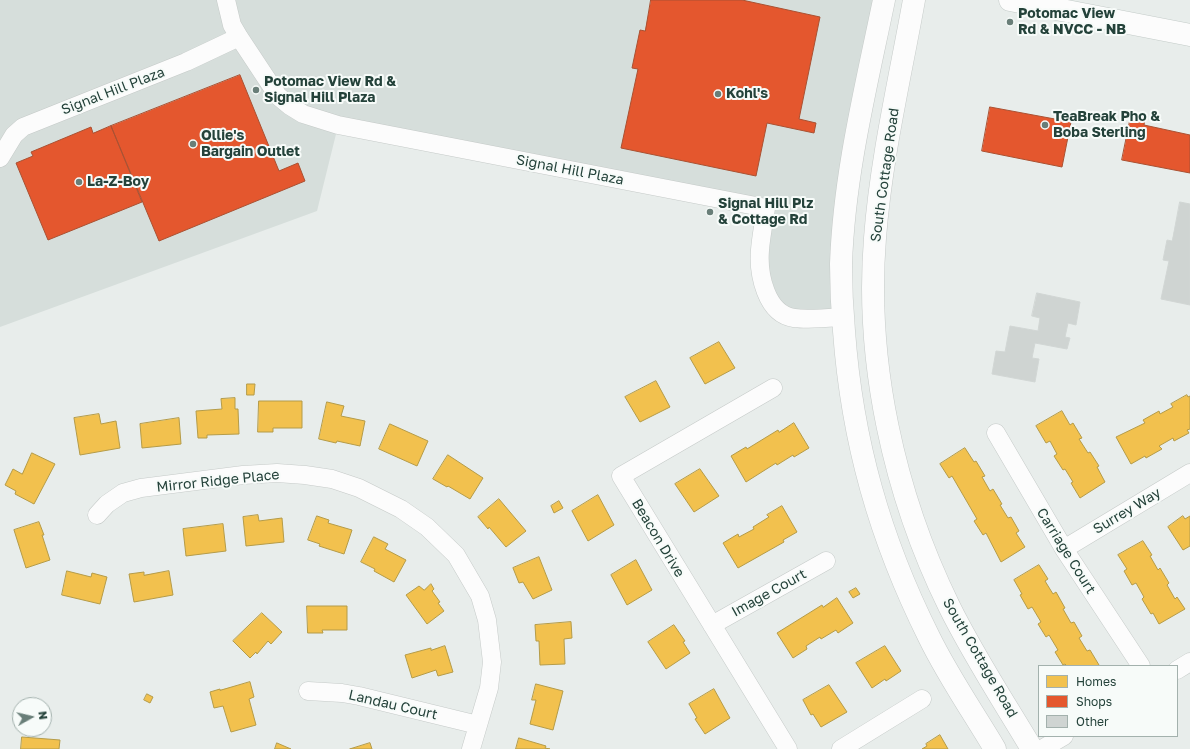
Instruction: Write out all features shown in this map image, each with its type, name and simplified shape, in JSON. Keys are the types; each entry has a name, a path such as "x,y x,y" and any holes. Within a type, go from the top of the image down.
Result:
{"street":[{"name":"Signal Hill Plaza","path":"226,0 232,25 278,96 303,114 338,125 766,208 760,251 760,266 767,293 777,310 794,318 843,317"},
{"path":"884,0 855,145 845,213 841,265 846,364 861,451 870,488 881,524 907,592 930,639 995,749"},
{"name":"South Cottage Road","path":"914,0 882,175 875,240 875,317 881,383 889,433 902,485 932,570 968,643 1032,749"},
{"path":"1010,0 1190,35"},
{"name":"Signal Hill Plaza","path":"0,158 14,135 23,127 186,62 239,37"},
{"name":"Beacon Drive","path":"773,388 621,476 788,749"},
{"name":"Carriage Court","path":"996,433 1064,549 1140,665"},
{"name":"Mirror Ridge Place","path":"97,515 107,504 124,493 141,488 243,475 277,473 332,479 359,488 401,509 427,527 456,555 480,596 487,620 492,662 490,688 471,749"},
{"name":"Surrey Way","path":"1064,549 1190,473"},
{"name":"Image Court","path":"712,625 826,561"},
{"path":"1178,669 1190,662"},
{"name":"Landau Court","path":"308,690 359,696 478,724"},
{"path":"841,749 922,699"},
{"path":"1042,749 1062,737"}],"shaded area":[{"path":"0,0 884,0 874,48 843,317 794,318 767,293 766,208 338,126 317,211 0,327"}],"building: Homes":[{"path":"719,342 735,368 705,384 690,358"},
{"path":"656,381 670,407 640,422 625,397"},
{"path":"247,384 255,384 254,395 247,395"},
{"path":"1187,395 1188,397 1190,396 1190,429 1187,430 1189,433 1174,441 1173,438 1159,446 1162,449 1131,464 1116,437 1145,423 1143,420 1159,411 1160,414 1173,407 1171,404"},
{"path":"235,398 235,409 238,409 239,434 207,435 207,438 198,438 196,411 222,409 221,399"},
{"path":"259,401 302,401 302,428 273,428 273,432 258,432"},
{"path":"327,402 344,406 341,416 365,421 360,446 319,439"},
{"path":"1062,411 1070,425 1073,423 1082,438 1079,439 1099,466 1097,467 1105,482 1080,498 1065,469 1063,470 1054,456 1057,454 1050,441 1046,443 1036,426"},
{"path":"99,414 101,424 116,421 120,448 80,455 74,418"},
{"path":"179,418 181,444 142,448 140,424"},
{"path":"794,423 809,448 794,457 793,455 777,465 776,463 746,482 731,456 746,447 747,449 778,430 779,432"},
{"path":"390,424 428,441 417,466 379,449"},
{"path":"965,448 974,462 976,461 985,476 982,477 990,491 993,489 1008,518 1011,517 1019,531 1016,533 1025,547 1001,562 986,533 983,535 974,521 977,519 952,476 949,478 940,464"},
{"path":"32,453 55,464 34,504 15,494 16,491 5,485 13,469 22,474"},
{"path":"448,455 483,478 470,499 433,479"},
{"path":"700,469 719,496 694,512 675,484"},
{"path":"598,495 614,525 588,541 572,511"},
{"path":"499,499 526,531 506,547 489,527 488,529 478,517"},
{"path":"559,501 563,508 554,513 551,506"},
{"path":"782,506 797,532 783,540 784,542 738,568 723,543 738,534 739,537 754,529 753,527 769,517 767,515"},
{"path":"258,515 259,521 282,518 284,542 246,546 243,517"},
{"path":"317,516 329,520 328,523 352,530 344,554 319,546 320,544 308,540"},
{"path":"1183,516 1185,519 1190,516 1190,546 1183,550 1168,527"},
{"path":"39,522 50,560 26,568 14,530"},
{"path":"223,524 226,551 186,556 183,529"},
{"path":"374,537 388,544 385,549 406,560 394,582 374,571 375,569 361,562"},
{"path":"1143,541 1152,555 1150,556 1158,570 1160,568 1169,583 1167,585 1175,599 1177,597 1185,609 1159,624 1153,613 1151,614 1142,599 1144,597 1136,583 1132,585 1124,571 1127,569 1118,555"},
{"path":"539,557 552,590 533,599 523,582 519,583 513,568"},
{"path":"636,560 652,590 627,605 611,575"},
{"path":"1039,565 1048,579 1045,581 1053,594 1056,592 1071,623 1074,622 1082,636 1079,638 1087,651 1090,650 1099,665 1063,665 1055,652 1058,650 1049,635 1046,637 1038,624 1041,622 1032,607 1028,609 1014,580"},
{"path":"67,571 91,577 92,573 107,577 100,604 62,595"},
{"path":"169,571 173,595 134,602 129,574 144,572 144,575"},
{"path":"431,584 434,589 432,591 440,602 438,603 444,611 427,624 406,595 419,586 424,590"},
{"path":"856,588 860,594 853,598 849,592"},
{"path":"837,598 853,623 838,633 836,630 821,639 820,637 806,646 807,649 793,658 777,633 822,605 823,607"},
{"path":"307,606 347,606 347,630 322,630 323,633 308,633"},
{"path":"262,613 282,632 271,644 268,641 257,654 256,652 250,658 233,641"},
{"path":"571,622 572,638 564,639 565,664 540,665 539,641 536,641 535,625"},
{"path":"674,625 685,641 683,642 690,653 666,669 648,642"},
{"path":"445,646 453,672 438,676 436,670 412,678 405,655"},
{"path":"885,646 901,671 872,688 856,663"},
{"path":"250,682 254,697 249,699 256,725 231,732 223,706 214,708 210,692"},
{"path":"536,684 563,691 553,730 530,724 536,700 532,700"},
{"path":"829,685 847,712 821,727 813,714 811,715 803,700"},
{"path":"714,689 730,718 705,734 695,719 697,718 689,704"},
{"path":"147,694 153,697 150,703 144,700"},
{"path":"940,735 948,749 922,749 927,746 926,744"},
{"path":"22,737 60,740 59,749 21,749"},
{"path":"519,738 546,746 545,748 550,749 516,749"},
{"path":"277,743 291,749 275,749"},
{"path":"370,743 372,749 350,749"}],"building: Shops":[{"name":"Kohl's","path":"651,0 742,0 820,17 799,119 816,123 814,133 767,123 756,176 621,148 638,69 632,68 640,30 645,31"},
{"name":"Ollie's Bargain Outlet","path":"240,75 279,171 298,163 305,181 159,241 111,126"},
{"path":"990,107 1071,122 1062,167 982,151"},
{"path":"1131,116 1145,119 1144,125 1190,135 1190,173 1122,160"},
{"name":"La-Z-Boy","path":"111,126 142,202 48,240 16,163 33,156 31,152 91,127 93,133"}],"building: Other":[{"path":"1180,202 1190,204 1190,305 1161,299 1169,261 1163,260 1167,240 1172,241"},
{"path":"1037,293 1080,302 1076,325 1068,323 1065,337 1070,338 1067,349 1035,343 1032,358 1039,359 1035,382 992,374 996,351 1005,352 1010,326 1038,331 1040,318 1032,316"}],"place":[{"name":"Potomac View Rd & NVCC - NB","path":"1010,22"},
{"name":"Potomac View Rd & Signal Hill Plaza","path":"256,90"},
{"name":"Kohl's","path":"718,94"},
{"name":"TeaBreak Pho & Boba Sterling","path":"1045,125"},
{"name":"Ollie's Bargain Outlet","path":"193,144"},
{"name":"La-Z-Boy","path":"79,182"},
{"name":"Signal Hill Plz & Cottage Rd","path":"710,212"}]}
